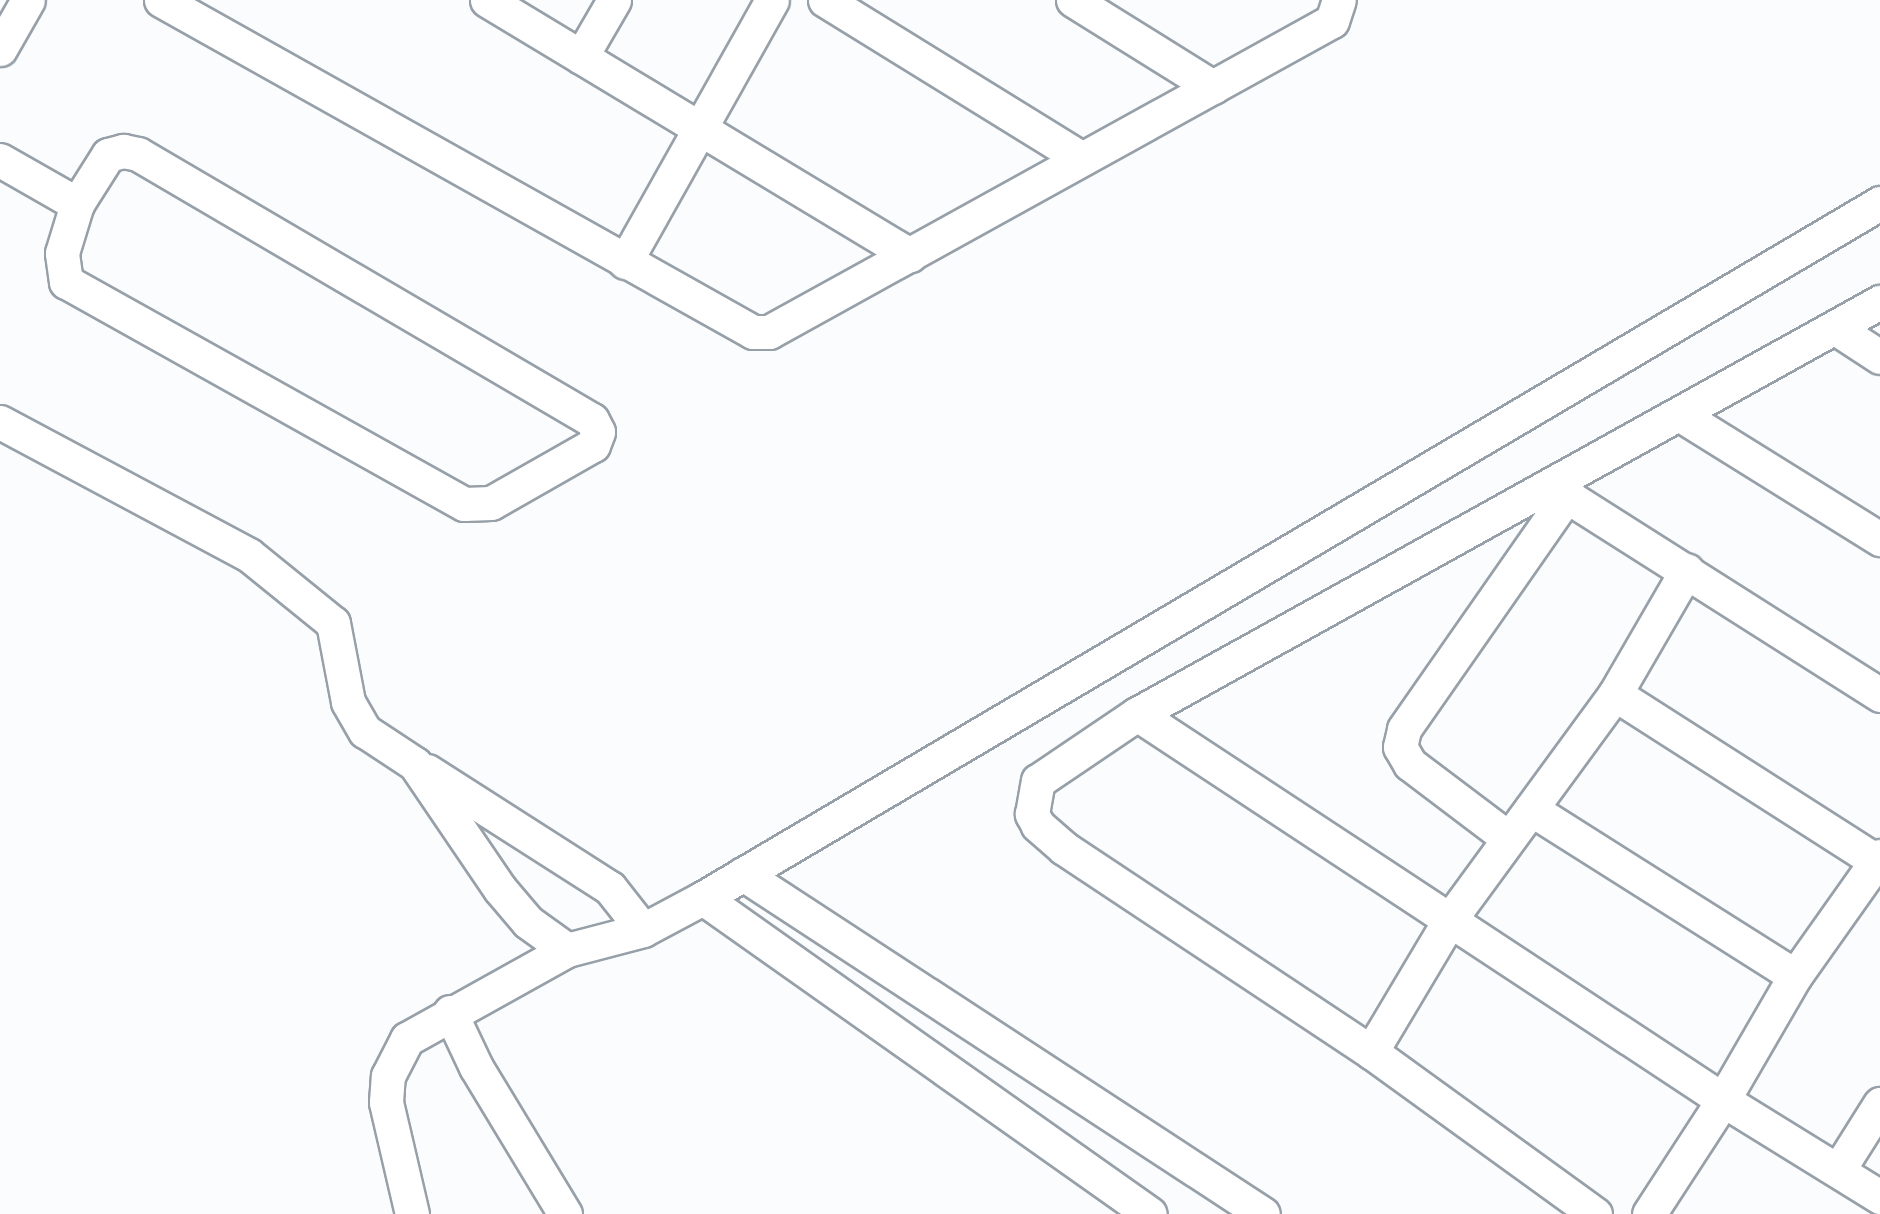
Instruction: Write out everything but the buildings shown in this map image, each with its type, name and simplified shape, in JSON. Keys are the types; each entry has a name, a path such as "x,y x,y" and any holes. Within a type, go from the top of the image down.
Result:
{"street":[{"path":"0,49 29,0"},
{"path":"161,0 205,11 625,262 737,325 761,332 910,255 1332,21 1339,0"},
{"path":"486,0 910,255"},
{"path":"581,57 614,0"},
{"path":"625,262 701,131 772,0"},
{"path":"825,0 1082,159"},
{"path":"1073,0 1213,87"},
{"path":"123,151 138,154 592,420 598,432 593,444 491,503 477,506 446,497 66,282 62,253 77,204 107,155 123,151"},
{"path":"0,160 77,204"},
{"path":"412,1214 386,1102 388,1076 407,1039 450,1012 567,950 643,930 703,898 1880,203"},
{"path":"1595,1214 1371,1052 1064,848 1038,825 1032,814 1038,781 1137,714 1559,490 1679,414 1837,329 1880,302"},
{"path":"1837,329 1880,357"},
{"path":"1679,414 1880,539"},
{"path":"0,422 249,555 298,593 333,623 348,702 365,731 610,888 643,930"},
{"path":"1559,490 1880,695"},
{"path":"1508,838 1410,764 1400,747 1404,729 1559,490"},
{"path":"1371,1052 1451,918 1615,694 1687,570"},
{"path":"1615,694 1878,859 1795,976 1723,1100 1648,1214"},
{"path":"1137,714 1451,918 1723,1100 1839,1169 1880,1197"},
{"path":"415,764 500,889 528,922 567,950"},
{"path":"1531,809 1795,976"},
{"path":"743,874 1263,1214"},
{"path":"703,898 1125,1208"},
{"path":"450,1012 477,1067 565,1214"},
{"path":"1839,1169 1880,1104"}]}
